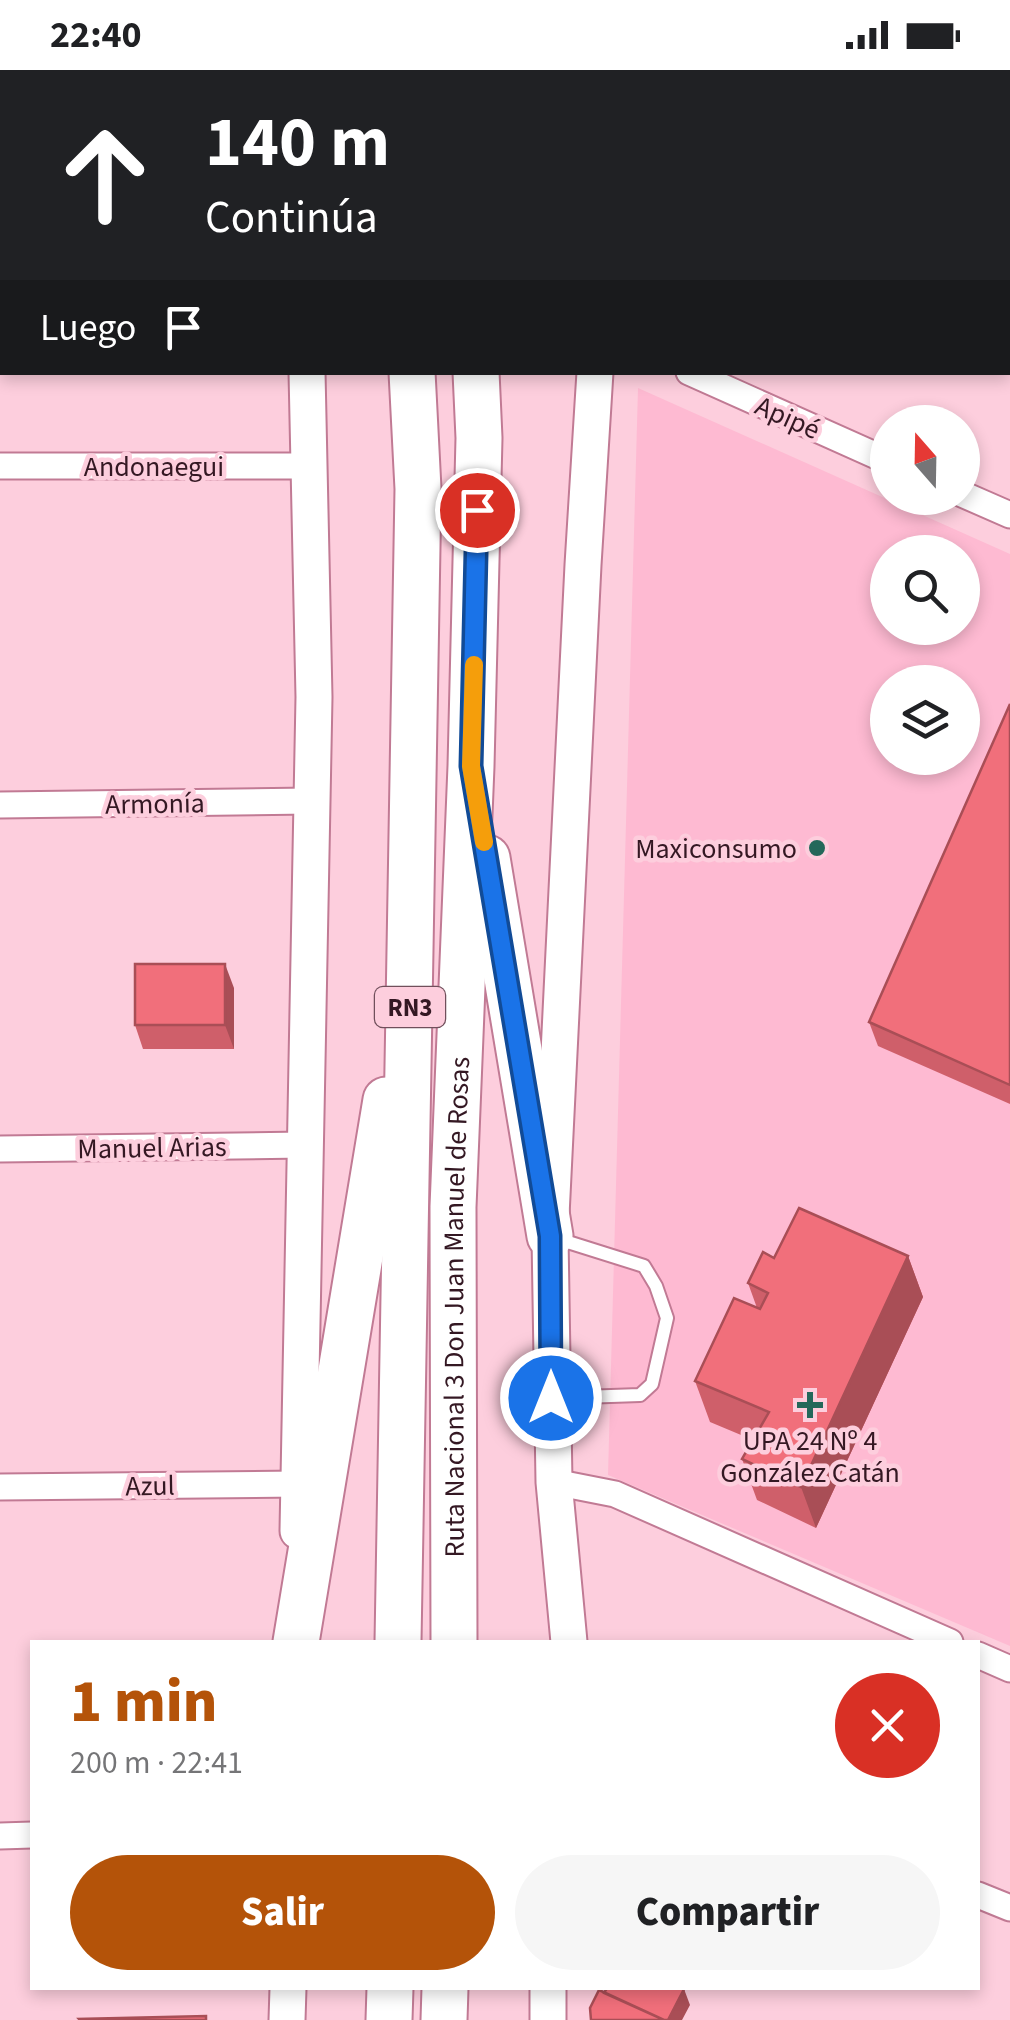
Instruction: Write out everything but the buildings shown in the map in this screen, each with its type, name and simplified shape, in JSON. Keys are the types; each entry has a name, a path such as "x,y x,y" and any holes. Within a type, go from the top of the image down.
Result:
{"highway":[{"name":"Ruta Nacional 3 Don Juan Manuel de Rosas","path":"398,1640 418,489 412,375"},
{"name":"Ruta Nacional 3 Don Juan Manuel de Rosas","path":"454,1640 452,1207 471,766 479,438 476,375"},
{"path":"471,766 550,1236"},
{"path":"296,1640 411,945"},
{"path":"389,2020 390,1990"},
{"path":"444,2020 445,1990"}],"street":[{"path":"296,1640 314,697 307,375"},
{"path":"569,1640 554,1482 550,1236 595,375"},
{"name":"Apipé","path":"697,375 870,452"},
{"name":"Andonaegui","path":"0,466 309,466"},
{"path":"980,502 1010,515"},
{"name":"Armonía","path":"0,805 310,801"},
{"name":"Manuel Arias","path":"0,1149 304,1145"},
{"path":"554,1482 615,1494 945,1640"},
{"name":"Azul","path":"0,1487 299,1484"},
{"path":"980,1656 1010,1669"},
{"path":"0,1836 30,1835"},
{"path":"980,1896 1010,1908"},
{"path":"287,2020 288,1990"},
{"path":"548,1990 548,2020"}],"lane":[{"path":"550,1236 644,1266 667,1318 652,1384 640,1394 551,1398"}],"shaded area":[{"name":"Maxiconsumo","path":"638,388 870,492 870,515 923,515 967,535 870,535 870,645 980,645 980,541 1010,554 1010,1646 608,1475"}],"slow traffic":[{"path":"474,665 471,766 484,842"}],"place":[{"name":"Maxiconsumo","path":"817,848"},
{"name":"UPA 24 Nº 4 González Catán","path":"810,1405"}],"route":[{"path":"477,510 471,766 550,1236 551,1398"}]}
